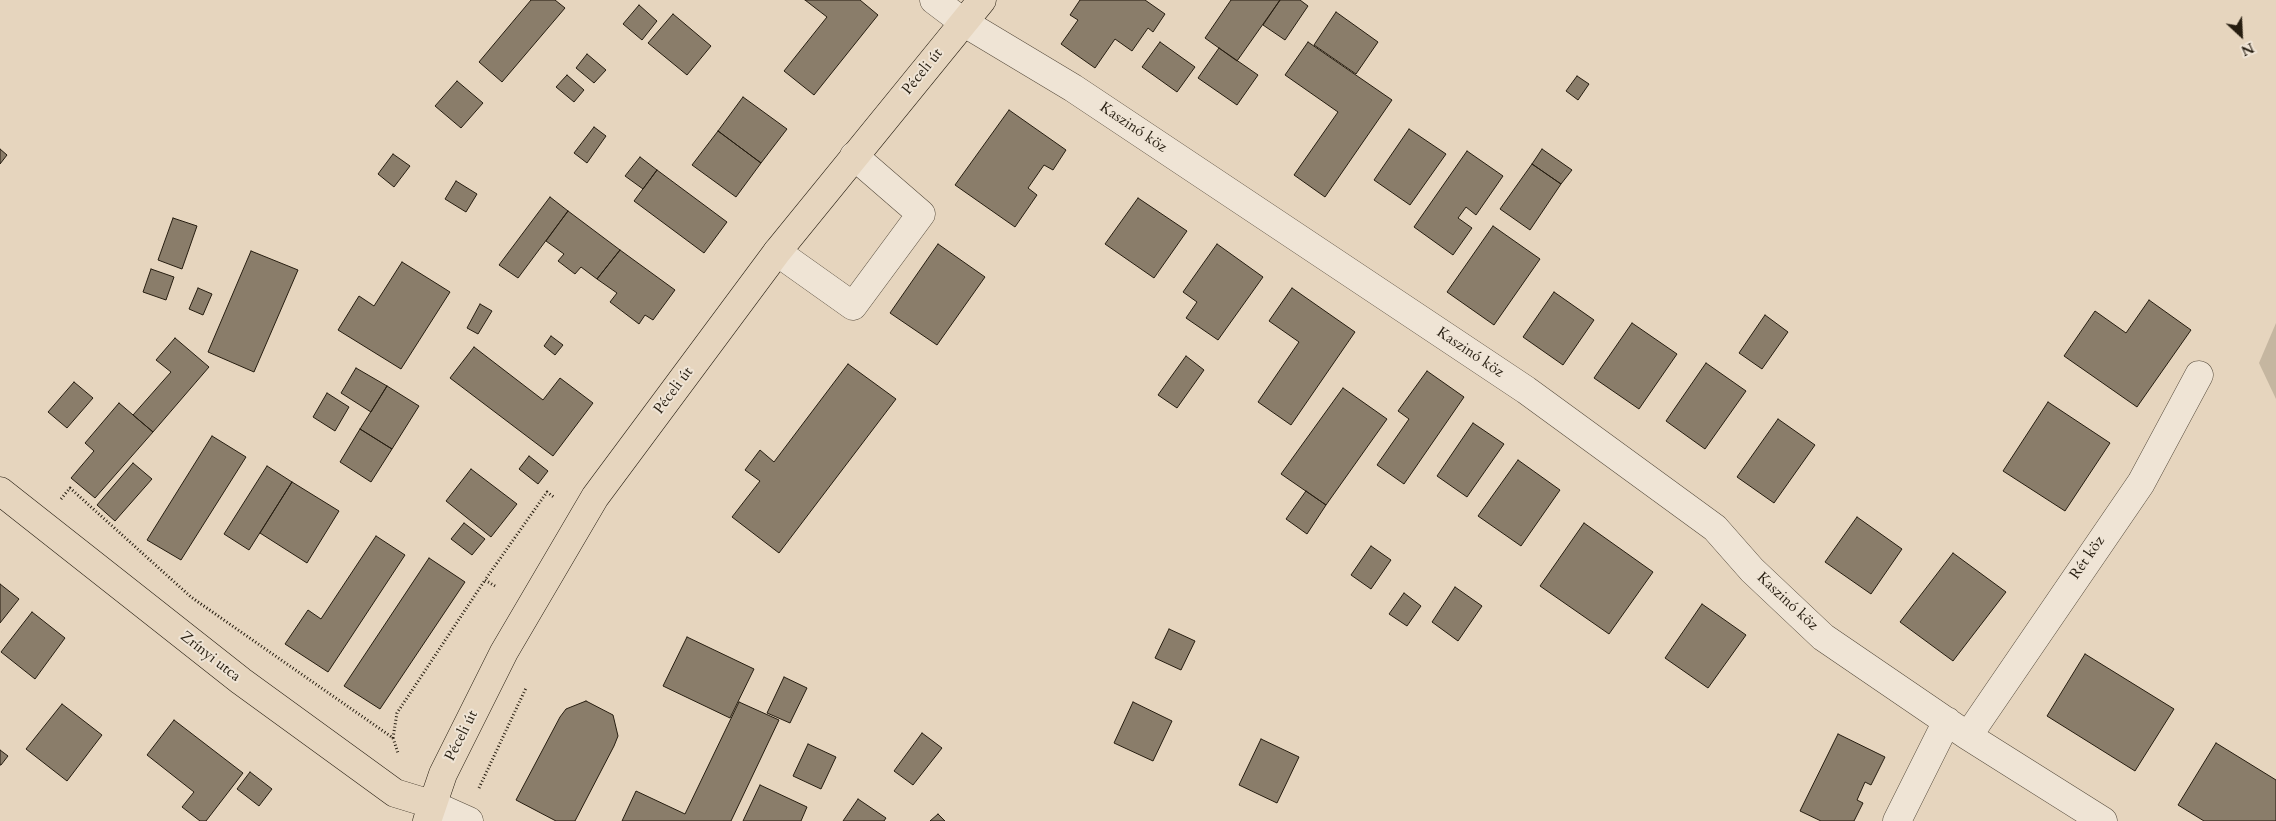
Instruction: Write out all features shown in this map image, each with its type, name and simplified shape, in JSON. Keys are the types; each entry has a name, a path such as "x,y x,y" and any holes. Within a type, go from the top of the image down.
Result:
{"main road":[{"name":"Péceli út","path":"429,812 443,774 504,652 595,497 777,252 982,0"},
{"name":"Zrínyi utca","path":"0,492 241,681 395,793 429,812"}],"street":[{"name":"Kaszinó köz","path":"934,0 963,22 1073,88 1526,390 1714,528 1752,570 1823,637 1957,728 2103,821"},
{"path":"777,252 853,306 921,214 854,156"},
{"name":"Rét köz","path":"1957,728 2141,483 2199,375"},
{"path":"1897,821 1957,728"},
{"path":"429,812 469,821"}],"path":[{"path":"60,501 70,488 191,597 393,738"},
{"path":"398,754 393,738 397,713 485,580 547,492 554,498"},
{"path":"485,580 495,586"},
{"path":"479,788 526,688"}],"shaded area":[{"path":"2276,323 2276,399 2259,363"}],"building":[{"path":"531,0 555,0 565,8 502,82 479,62"},
{"path":"805,0 860,0 878,15 814,95 784,71 827,17"},
{"path":"1080,0 1145,0 1165,14 1153,32 1148,28 1132,51 1115,39 1095,68 1061,44 1078,20 1070,15"},
{"path":"1231,0 1280,0 1237,61 1205,38"},
{"path":"1280,0 1300,0 1308,6 1285,40 1263,25"},
{"path":"639,5 657,21 642,40 623,24"},
{"path":"1336,12 1378,42 1356,74 1314,45"},
{"path":"673,14 711,46 687,75 648,43"},
{"path":"1160,42 1195,67 1177,92 1142,67"},
{"path":"1308,42 1392,100 1325,197 1294,175 1338,112 1285,75"},
{"path":"1219,48 1258,75 1237,105 1198,78"},
{"path":"587,54 606,70 594,83 576,68"},
{"path":"567,75 584,90 574,102 556,87"},
{"path":"1577,76 1589,84 1578,100 1566,91"},
{"path":"457,81 483,103 461,128 435,106"},
{"path":"743,97 787,129 761,163 718,131"},
{"path":"1009,110 1066,150 1053,170 1044,165 1028,188 1037,195 1015,227 955,185"},
{"path":"594,127 606,136 587,163 574,153"},
{"path":"1409,129 1446,154 1410,205 1374,180"},
{"path":"718,131 761,163 736,197 692,165"},
{"path":"0,149 7,155 0,164"},
{"path":"1542,149 1572,170 1561,184 1532,164"},
{"path":"1467,151 1503,176 1476,215 1466,207 1458,218 1472,228 1453,255 1414,227"},
{"path":"393,154 410,166 394,187 378,174"},
{"path":"640,157 657,170 643,189 625,176"},
{"path":"1532,164 1561,184 1530,230 1500,209"},
{"path":"657,170 727,222 704,253 634,201"},
{"path":"456,181 477,194 466,212 445,199"},
{"path":"550,197 568,211 518,278 499,265"},
{"path":"1138,198 1187,231 1154,278 1105,244"},
{"path":"568,211 620,250 597,279 581,267 575,274 558,261 564,254 546,241"},
{"path":"173,218 197,226 182,269 158,260"},
{"path":"1493,226 1540,259 1494,325 1447,292"},
{"path":"938,244 985,277 937,345 890,313"},
{"path":"1217,244 1263,277 1218,340 1186,318 1197,302 1183,292"},
{"path":"620,250 675,290 653,320 645,315 639,324 610,302 617,293 597,279"},
{"path":"251,251 298,270 254,372 208,352"},
{"path":"402,262 450,292 401,369 338,330 359,296 374,306"},
{"path":"151,269 174,277 166,300 143,292"},
{"path":"198,288 212,294 203,315 189,309"},
{"path":"1292,288 1355,332 1291,425 1258,402 1299,342 1269,321"},
{"path":"1554,292 1594,320 1563,365 1523,337"},
{"path":"2149,300 2191,330 2137,407 2064,356 2095,311 2126,333"},
{"path":"480,304 492,311 478,334 467,328"},
{"path":"1765,315 1788,332 1762,369 1739,353"},
{"path":"1632,323 1677,354 1639,409 1594,378"},
{"path":"551,336 563,345 555,355 544,346"},
{"path":"175,338 209,367 153,432 133,415 171,372 156,360"},
{"path":"474,347 543,400 560,378 593,403 553,456 450,378"},
{"path":"1186,356 1204,370 1177,408 1158,395"},
{"path":"1706,363 1746,391 1705,449 1666,421"},
{"path":"848,364 896,399 779,553 732,517 760,481 745,470 760,450 774,462"},
{"path":"356,368 387,386 371,412 341,393"},
{"path":"1427,371 1464,397 1404,484 1377,465 1409,419 1398,411"},
{"path":"74,382 93,398 67,428 48,412"},
{"path":"387,386 419,406 392,449 360,429"},
{"path":"1343,388 1387,419 1326,505 1281,474"},
{"path":"327,393 349,407 335,431 313,417"},
{"path":"2048,402 2110,443 2065,511 2003,471"},
{"path":"119,403 153,432 95,498 71,478 94,451 85,443"},
{"path":"1778,419 1815,445 1774,503 1737,477"},
{"path":"1473,423 1504,444 1467,497 1437,476"},
{"path":"360,429 392,449 371,482 340,462"},
{"path":"212,436 246,457 181,560 147,540"},
{"path":"529,456 548,471 538,484 519,469"},
{"path":"1518,460 1560,490 1521,546 1478,516"},
{"path":"133,463 152,479 115,521 97,505"},
{"path":"267,466 292,482 249,550 224,534"},
{"path":"471,469 517,504 491,537 446,501"},
{"path":"292,482 339,511 307,563 260,533"},
{"path":"1306,491 1326,505 1307,534 1286,519"},
{"path":"1857,517 1902,549 1871,594 1825,562"},
{"path":"464,523 485,539 472,555 451,539"},
{"path":"1584,523 1653,572 1609,634 1540,586"},
{"path":"376,536 405,555 328,672 285,644 308,610 321,619"},
{"path":"1371,546 1391,560 1371,589 1351,575"},
{"path":"1953,553 2006,592 1953,661 1900,622"},
{"path":"429,558 465,582 380,709 344,686"},
{"path":"0,584 19,599 0,623"},
{"path":"1455,587 1482,606 1458,641 1432,622"},
{"path":"1404,593 1421,606 1407,626 1389,614"},
{"path":"1702,604 1746,635 1708,688 1665,658"},
{"path":"32,612 65,638 35,679 1,652"},
{"path":"1169,629 1195,641 1181,670 1155,658"},
{"path":"687,637 754,669 730,718 663,686"},
{"path":"2085,654 2174,709 2135,771 2047,716"},
{"path":"784,677 807,688 790,723 767,713"},
{"path":"586,701 613,715 618,736 575,821 556,821 516,800 560,717 566,709"},
{"path":"739,702 779,720 731,821 622,821 636,791 685,814"},
{"path":"1133,702 1172,721 1153,761 1114,743"},
{"path":"62,704 102,735 67,781 26,749"},
{"path":"174,720 243,773 206,821 200,821 182,807 194,792 147,755"},
{"path":"922,733 942,748 913,785 894,771"},
{"path":"1838,734 1885,757 1871,785 1865,782 1857,800 1863,803 1854,821 1821,821 1800,811"},
{"path":"1261,739 1299,757 1277,803 1239,785"},
{"path":"2216,743 2276,780 2276,821 2204,821 2178,805"},
{"path":"808,744 836,757 821,789 793,776"},
{"path":"0,750 8,756 1,765 0,765"},
{"path":"250,772 272,789 259,806 237,789"},
{"path":"760,785 807,807 801,821 743,821"},
{"path":"858,799 886,818 884,821 843,821"},
{"path":"938,814 945,821 930,821"}]}
